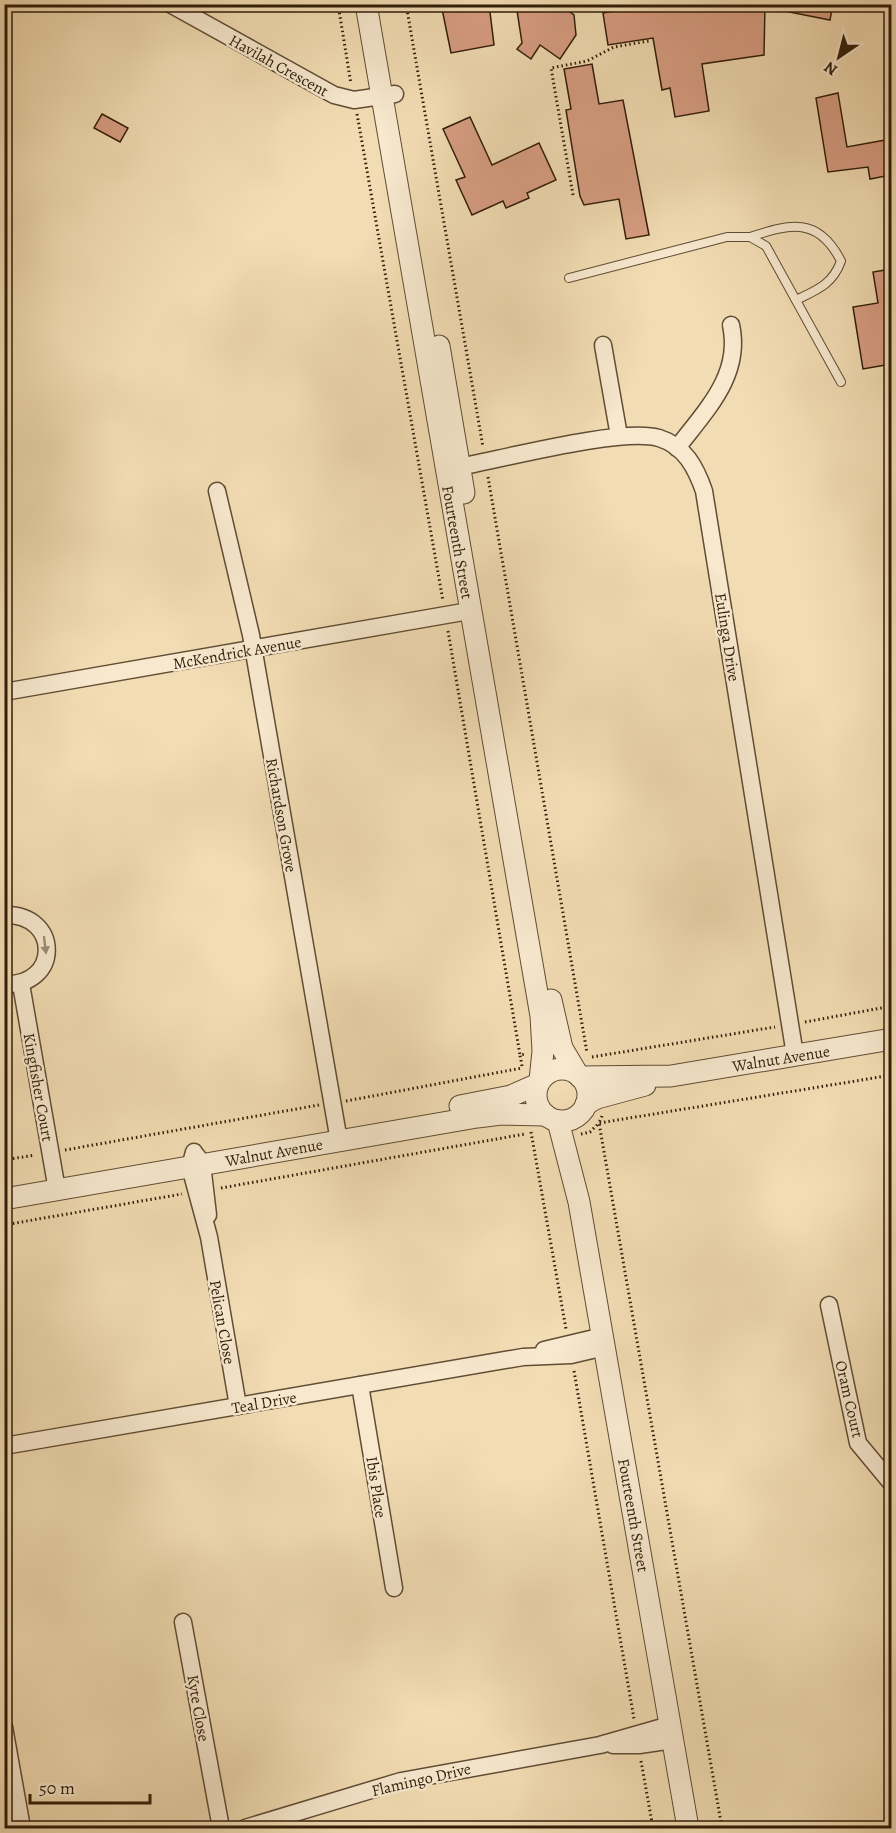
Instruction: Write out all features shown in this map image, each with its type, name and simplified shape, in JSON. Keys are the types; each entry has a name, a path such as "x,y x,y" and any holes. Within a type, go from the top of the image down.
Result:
{"street":[{"name":"Havilah Crescent","path":"170,4 334,95 354,100 388,95"},
{"name":"Fourteenth Street","path":"366,4 388,95 459,467 549,987 552,1049 539,1082"},
{"name":"Fourteenth Street","path":"380,4 388,95 470,611 541,1016 552,1049 582,1070"},
{"path":"677,448 712,402 727,377 734,361 735,344 731,325"},
{"path":"603,345 619,436"},
{"name":"Eulinga Drive","path":"459,467 619,436 658,438 677,448 693,462 704,491 795,1055"},
{"name":"Richardson Grove","path":"217,491 254,649 337,1134"},
{"name":"McKendrick Avenue","path":"4,692 470,611"},
{"name":"Kingfisher Court","path":"4,915 28,918 40,927 46,939 47,951 44,966 36,976 13,984 55,1183"},
{"name":"Walnut Avenue","path":"337,1134 501,1114 567,1122 597,1098 671,1076 891,1039"},
{"path":"562,1069 582,1070 587,1090 567,1122 536,1100 539,1082 546,1074 562,1069"},
{"name":"Walnut Avenue","path":"582,1070 671,1076"},
{"name":"Walnut Avenue","path":"4,1184 55,1183 196,1161 337,1134 511,1096 539,1082"},
{"name":"Fourteenth Street","path":"567,1122 688,1828"},
{"name":"Pelican Close","path":"196,1161 238,1406"},
{"name":"Walnut Avenue","path":"4,1199 55,1183"},
{"name":"Oram Court","path":"829,1305 858,1443 891,1484"},
{"name":"Teal Drive","path":"4,1446 604,1342"},
{"name":"Ibis Place","path":"360,1385 394,1588"},
{"name":"Kyte Close","path":"183,1622 221,1828"},
{"path":"4,1727 22,1828"},
{"name":"Flamingo Drive","path":"245,1828 424,1776 671,1732"}],"lane":[{"path":"569,278 727,237 750,237 785,225 809,228 833,245 841,261 836,274 826,286 796,300"},
{"path":"750,237 765,246 841,382"}],"path":[{"path":"63,1151 522,1068 338,4"},
{"path":"406,4 486,462 582,1070"},
{"path":"573,195 550,68 587,61 614,47 649,41"},
{"path":"582,1070 790,1025 891,1006"},
{"path":"520,1055 568,1046 582,1070"},
{"path":"4,1226 531,1133 550,1140 567,1122 590,1132 599,1123 891,1075"},
{"path":"599,1123 722,1828"},
{"path":"531,1133 653,1828"}],"building":[{"path":"441,4 489,4 494,45 451,53"},
{"path":"516,4 559,4 574,15 576,35 560,59 540,45 531,59 517,49 522,43"},
{"path":"653,4 765,4 764,55 702,64 709,111 675,117 670,88 662,90 653,38 608,45 603,13"},
{"path":"784,4 833,4 830,20 784,11"},
{"path":"592,64 599,104 623,100 649,235 626,239 619,199 584,205 580,196 566,110 571,109 564,69"},
{"path":"838,93 847,147 891,139 891,175 870,179 868,167 828,172 816,98"},
{"path":"102,114 128,128 120,142 94,128"},
{"path":"470,117 492,165 539,143 556,180 527,193 529,198 506,208 503,201 472,215 456,180 465,177 443,129"},
{"path":"891,269 891,364 863,369 853,307 878,303 873,272"}]}
